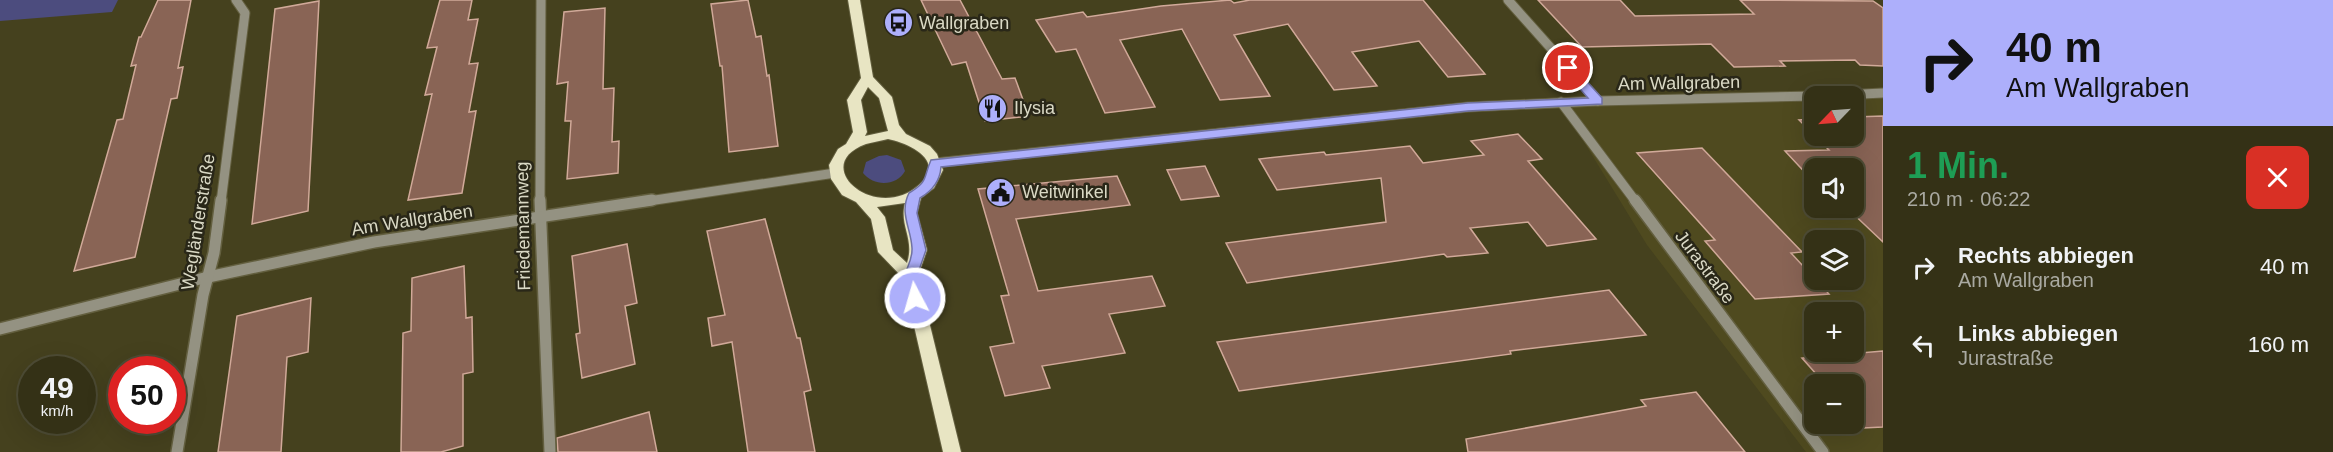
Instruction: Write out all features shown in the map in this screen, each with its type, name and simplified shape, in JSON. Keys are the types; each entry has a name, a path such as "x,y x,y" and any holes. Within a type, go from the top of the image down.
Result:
{"main road":[{"path":"854,0 867,78 885,97 892,126 901,137"},
{"path":"852,145 860,132 854,100 867,78"},
{"path":"875,136 901,137 924,146 932,154 935,163 934,178 922,191 914,196 893,202 876,202 861,199 848,192 839,183 835,173 837,162 842,153 852,145 875,136"},
{"path":"910,276 919,250 910,213 914,196"},
{"path":"861,199 878,217 886,252 910,276 952,452"}],"street":[{"name":"Wegländerstraße","path":"177,452 203,295 214,253 245,13 236,0"},
{"name":"Friedemannweg","path":"541,0 539,216 550,452"},
{"path":"1508,0 1598,101"},
{"path":"1864,94 1883,93"},
{"name":"Am Wallgraben","path":"935,163 1468,107 1561,102 1804,96"},
{"name":"Jurastraße","path":"1561,102 1823,452"},
{"name":"Am Wallgraben","path":"0,329 208,277 374,242 835,173"}],"shaded area":[{"path":"0,0 118,0 112,12 0,21"},
{"path":"1883,90 1883,452 1806,452 1647,245 1562,106 1804,94 1804,146 1864,146 1864,91"},
{"path":"887,155 901,160 905,171 897,180 885,183 873,181 863,173 866,162"}],"building":[{"path":"158,0 191,0 178,68 183,67 177,98 171,99 135,257 74,271 117,120 123,119 136,65 131,66 139,37"},
{"path":"440,0 472,0 468,20 478,19 469,64 478,63 469,112 476,111 462,193 408,200 432,94 425,95 437,47 427,48"},
{"path":"748,0 756,37 761,36 767,76 769,75 778,146 729,152 722,66 720,66 711,4"},
{"path":"921,0 960,0 1002,79 1015,78 1029,116 985,121 966,62 952,65"},
{"path":"1230,0 1234,3 1250,0 1423,0 1485,74 1448,77 1419,41 1352,52 1377,86 1334,90 1288,24 1234,35 1270,96 1220,100 1182,29 1120,40 1155,107 1105,113 1076,49 1056,52 1036,20 1083,12 1087,17 1161,6"},
{"path":"1538,0 1620,0 1635,16 1754,14 1740,0 1873,1 1883,8 1883,66 1860,65 1855,60 1780,61 1785,66 1734,67 1711,44 1582,47"},
{"path":"319,1 308,211 252,224 275,9"},
{"path":"605,8 603,89 614,88 612,142 619,141 618,173 567,179 571,121 565,121 568,82 557,84 564,12"},
{"path":"1883,116 1883,242 1858,218 1864,218 1864,158 1804,158 1804,171 1785,151 1829,150 1825,146 1864,146 1864,117"},
{"path":"1518,134 1542,159 1528,161 1596,239 1547,246 1528,222 1470,228 1488,253 1447,257 1444,254 1247,283 1226,243 1386,222 1381,178 1277,190 1259,159 1410,146 1423,163 1484,155 1471,141"},
{"path":"1702,148 1802,252 1791,253 1804,267 1804,290 1825,290 1829,294 1755,299 1705,241 1715,240 1637,153"},
{"path":"1205,166 1219,196 1181,200 1167,170"},
{"path":"1117,176 1130,205 1016,219 1038,291 1152,276 1165,306 1109,314 1125,353 1042,366 1050,388 1005,396 990,347 1014,343 1001,296 1009,295 978,189"},
{"path":"765,219 797,338 800,338 811,390 804,392 815,452 748,452 732,342 712,346 708,318 725,315 707,231"},
{"path":"627,244 637,303 625,306 635,364 582,378 576,334 580,333 572,256"},
{"path":"464,266 466,318 472,317 473,372 463,374 463,446 441,452 401,452 403,333 411,331 412,278"},
{"path":"1609,290 1646,335 1510,351 1511,354 1239,391 1217,342"},
{"path":"311,298 308,352 287,357 281,452 218,452 237,316"},
{"path":"1883,351 1883,427 1864,428 1864,374 1816,374 1806,362 1864,362 1864,353"},
{"path":"1696,392 1745,452 1468,452 1466,439 1646,406 1641,400"},
{"path":"649,412 657,452 558,452 557,438"}],"place":[{"name":"Wallgraben","path":"898,23"},
{"name":"Ilysia","path":"993,108"},
{"name":"Weitwinkel","path":"1001,192"}],"route":[{"path":"915,298 910,276 919,250 910,213 914,196 929,185 934,178 935,163 1468,107 1598,101 1568,68"}]}
